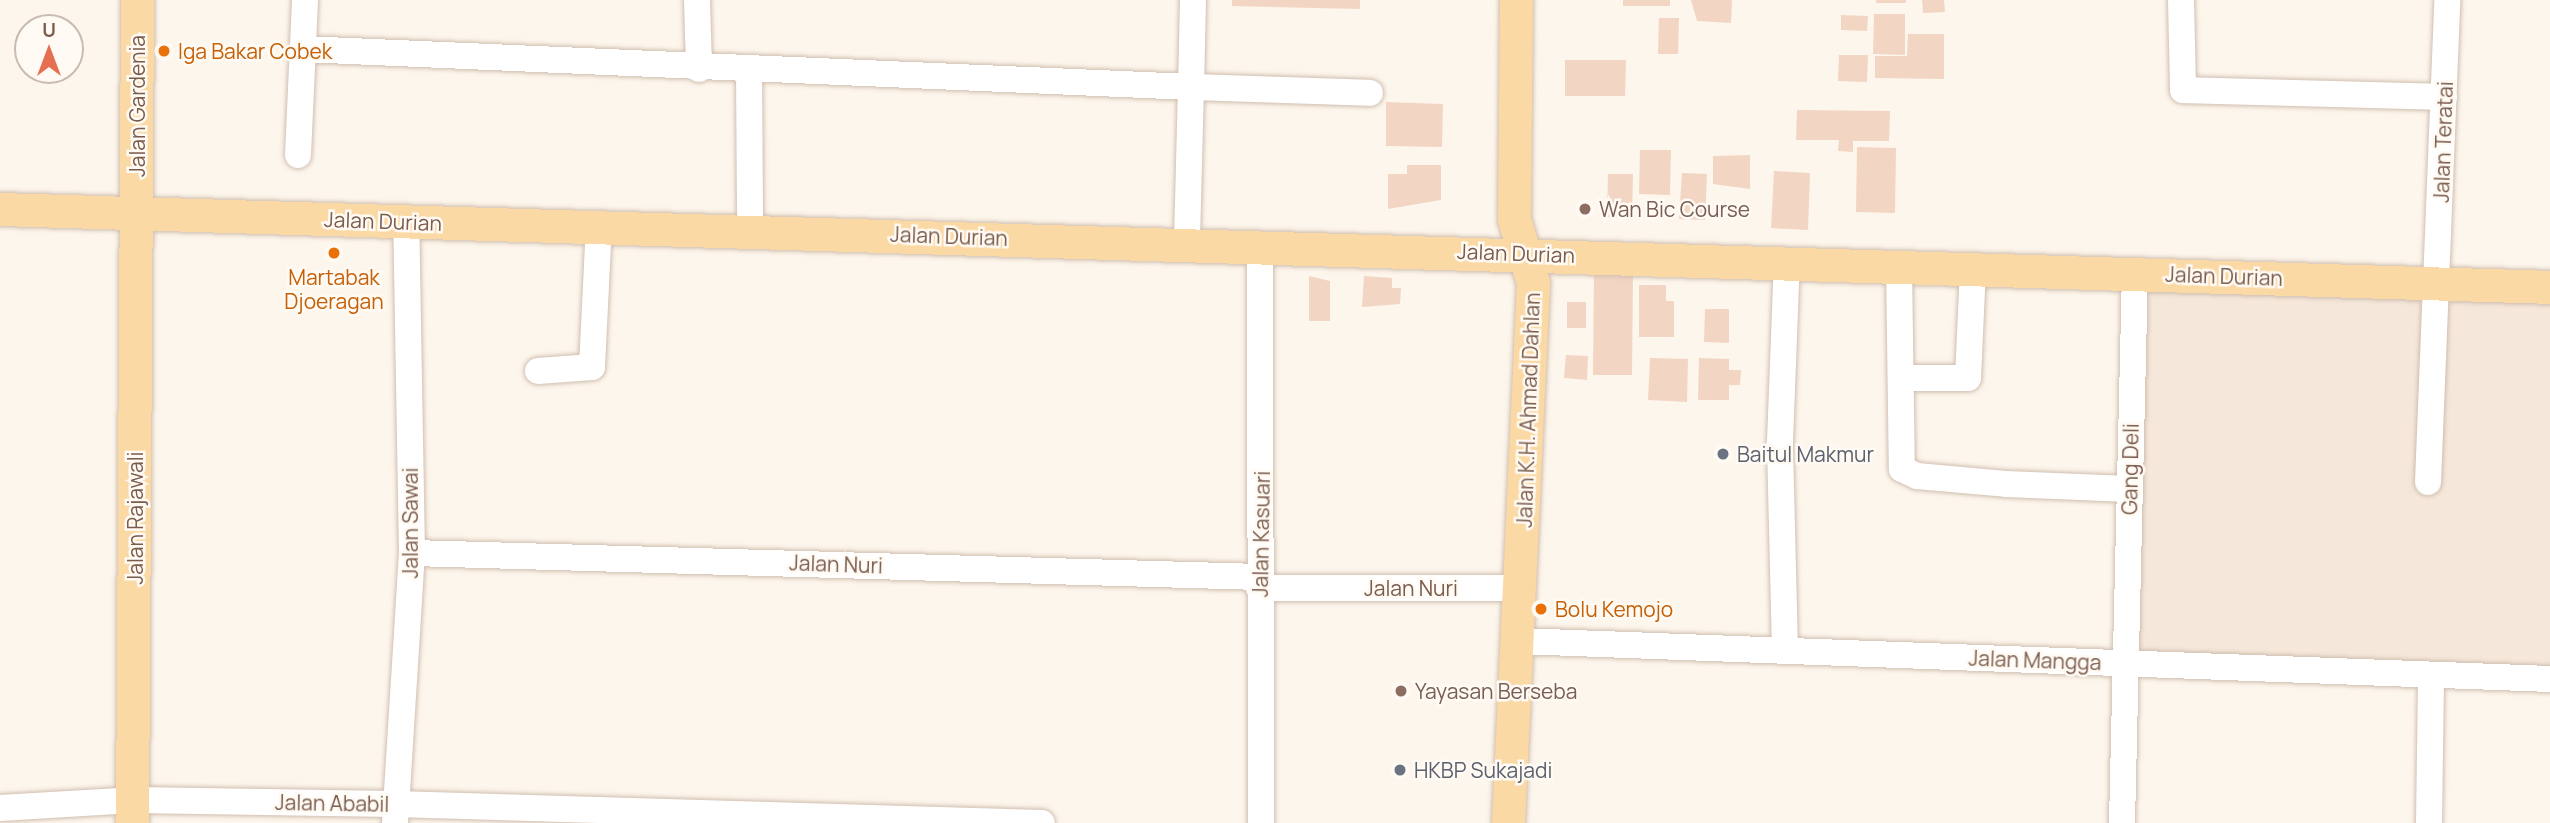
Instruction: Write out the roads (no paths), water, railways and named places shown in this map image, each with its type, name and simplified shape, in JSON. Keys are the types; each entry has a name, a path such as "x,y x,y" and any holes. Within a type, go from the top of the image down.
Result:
{"main road":[{"name":"Jalan Gardenia","path":"136,213 137,0"},
{"name":"Jalan K.H. Ahmad Dahlan","path":"1508,823 1519,641 1533,283 1514,219 1516,0"},
{"name":"Jalan Durian","path":"0,209 1523,253 2550,287"},
{"name":"Jalan Rajawali","path":"133,812 136,213"}],"street":[{"path":"298,155 305,0"},
{"path":"697,0 699,69"},
{"path":"1187,243 1193,0"},
{"path":"2181,0 2183,90 2444,97"},
{"name":"Jalan Teratai","path":"2428,482 2439,283 2447,0"},
{"path":"303,49 699,69 1370,93"},
{"path":"750,71 750,230"},
{"name":"Jalan Sawai","path":"395,814 412,553 406,222"},
{"path":"538,372 592,367 599,226"},
{"name":"Jalan Kasuari","path":"1260,245 1261,823"},
{"path":"1785,651 1780,441 1787,262"},
{"path":"1899,266 1902,469 1908,475 2006,484 2129,489"},
{"path":"1912,378 1968,378 1973,268"},
{"name":"Gang Deli","path":"2122,823 2135,274"},
{"name":"Jalan Nuri","path":"412,553 1259,583 1521,589"},
{"name":"Jalan Mangga","path":"1519,641 2550,679"},
{"path":"2429,823 2431,675"},
{"name":"Jalan Ababil","path":"9,813 395,814 1042,823"}],"place":[{"name":"Iga Bakar Cobek","path":"164,51"},
{"name":"Wan Bic Course","path":"1585,209"},
{"name":"Martabak Djoeragan","path":"334,253"},
{"name":"Baitul Makmur","path":"1723,454"},
{"name":"Bolu Kemojo","path":"1541,609"},
{"name":"Yayasan Berseba","path":"1401,691"},
{"name":"HKBP Sukajadi","path":"1400,770"}]}
